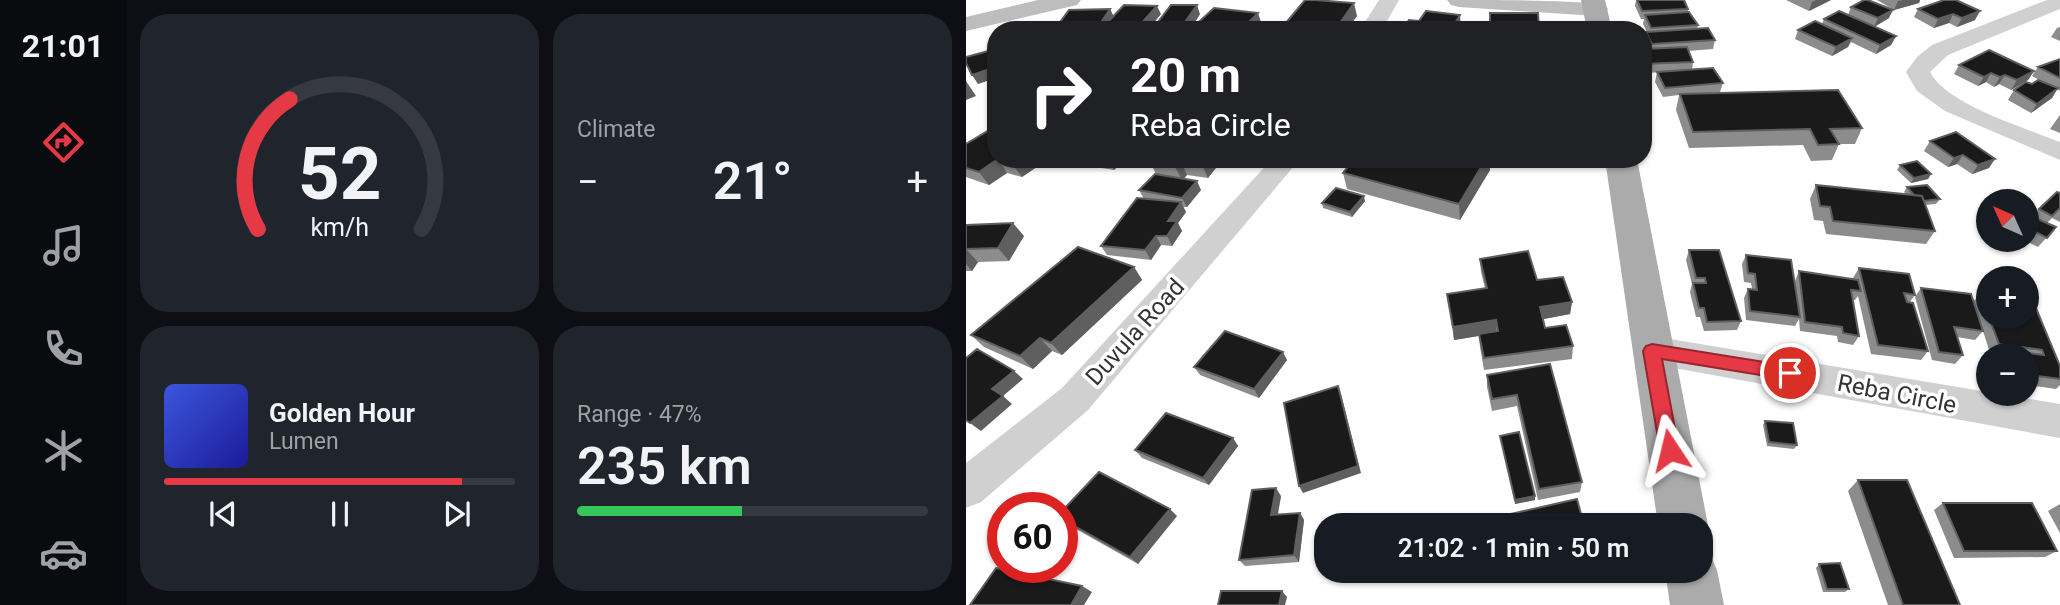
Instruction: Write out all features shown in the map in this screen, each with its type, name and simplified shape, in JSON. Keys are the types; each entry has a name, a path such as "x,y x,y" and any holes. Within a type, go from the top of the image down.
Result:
{"main road":[{"path":"966,24 1069,0"},
{"path":"1459,0 1596,13"},
{"path":"1622,168 1681,513"},
{"path":"1694,583 1698,605"}],"street":[{"path":"1376,21 1389,0"},
{"path":"2060,2 1940,50 1925,61 1918,72 1925,86 1954,106 2060,152"},
{"name":"Duvula Road","path":"966,488 1075,398 1279,168"},
{"name":"Reba Circle","path":"1652,351 1790,373 1947,405 2060,421"}],"building":[{"path":"1305,0 1354,3 1341,21 1288,21"},
{"path":"1637,0 1684,0 1688,9 1642,11"},
{"path":"1864,0 1893,10 1878,18 1851,7"},
{"path":"1944,0 1956,0 1980,11 1962,18 1953,14 1938,19 1918,9"},
{"path":"1124,5 1157,6 1144,21 1109,21"},
{"path":"1171,5 1197,5 1186,21 1159,21"},
{"path":"1214,8 1258,13 1250,21 1200,21"},
{"path":"1110,9 1102,21 1061,21 1069,10"},
{"path":"1426,11 1460,15 1456,21 1419,21"},
{"path":"1839,11 1896,36 1880,45 1824,19"},
{"path":"1689,12 1698,25 1652,28 1652,21 1648,21 1645,15"},
{"path":"1490,13 1538,13 1538,21 1490,21"},
{"path":"1815,21 1852,38 1836,47 1798,30"},
{"path":"1708,28 1715,40 1652,44 1652,32"},
{"path":"1687,47 1693,62 1652,64 1652,49"},
{"path":"1989,50 2034,71 2017,80 1991,73 1984,77 1959,65"},
{"path":"987,51 987,70 972,75 966,57"},
{"path":"2060,59 2060,78 2038,67"},
{"path":"1713,68 1723,83 1665,88 1657,72"},
{"path":"2038,80 2058,88 2037,104 2014,90 2026,82 2032,84"},
{"path":"1838,90 1862,128 1830,129 1839,144 1818,145 1810,129 1693,132 1680,94"},
{"path":"987,131 987,167 979,172 966,168 966,144"},
{"path":"1956,132 1995,159 1978,165 1963,155 1954,158 1930,141"},
{"path":"1917,161 1931,174 1914,178 1900,165"},
{"path":"1347,168 1481,168 1459,204 1343,173"},
{"path":"1155,174 1197,181 1182,198 1139,190"},
{"path":"1816,185 1922,196 1935,231 1833,221 1830,207 1820,206"},
{"path":"1927,185 1940,199 1924,201 1922,196 1914,195 1907,187"},
{"path":"1336,188 1364,196 1350,212 1322,203"},
{"path":"2057,192 2060,193 2060,208 2052,216 2039,209"},
{"path":"1137,198 1181,202 1168,221 1177,221 1167,236 1156,236 1145,250 1101,246"},
{"path":"2039,220 2056,227 2047,238 2039,234"},
{"path":"1013,223 998,248 966,249 966,225"},
{"path":"1078,247 1134,267 1051,343 1040,338 1020,356 971,335"},
{"path":"1689,250 1719,250 1741,321 1707,322 1704,308 1699,308 1693,283 1706,283 1705,278 1696,278"},
{"path":"1528,251 1537,280 1563,277 1572,302 1540,307 1545,328 1566,325 1573,346 1484,358 1479,334 1498,331 1496,320 1453,327 1447,294 1487,288 1480,259"},
{"path":"1746,255 1791,260 1800,317 1750,311 1748,289 1757,290 1755,274 1748,273"},
{"path":"1859,268 1909,274 1915,295 1904,293 1907,302 1913,303 1928,351 1878,345"},
{"path":"1799,271 1858,280 1861,291 1851,290 1859,336 1843,333 1842,327 1805,322"},
{"path":"1921,288 1971,294 1976,309 1976,329 1983,331 1954,327 1963,355 1939,352"},
{"path":"2039,315 2060,366 2060,379 2039,376 2039,354 2044,355 2039,350 2039,343 1999,343 1993,329 2039,329"},
{"path":"1225,331 1283,352 1254,389 1194,367"},
{"path":"977,349 1014,371 992,389 1003,396 970,423 966,420 966,358"},
{"path":"1550,364 1582,482 1539,489 1517,395 1492,399 1487,375"},
{"path":"1338,386 1358,466 1299,486 1284,403"},
{"path":"1166,413 1233,438 1203,478 1135,450"},
{"path":"1765,421 1793,423 1797,445 1769,442"},
{"path":"1519,432 1535,496 1515,500 1500,436"},
{"path":"1099,472 1170,509 1130,557 1078,528 1078,494"},
{"path":"1858,480 1907,480 1960,605 1903,605"},
{"path":"1276,488 1271,515 1300,513 1294,555 1239,560 1252,490"},
{"path":"1577,499 1581,513 1515,513"},
{"path":"1943,503 2032,503 2057,551 1964,551"},
{"path":"1840,563 1849,589 1827,589 1819,564"},
{"path":"987,581 987,583 1068,583 1082,586 1071,605 970,605"},
{"path":"1221,591 1282,591 1279,605 1218,605"}],"route":[{"path":"1670,450 1652,351 1790,373"}]}
